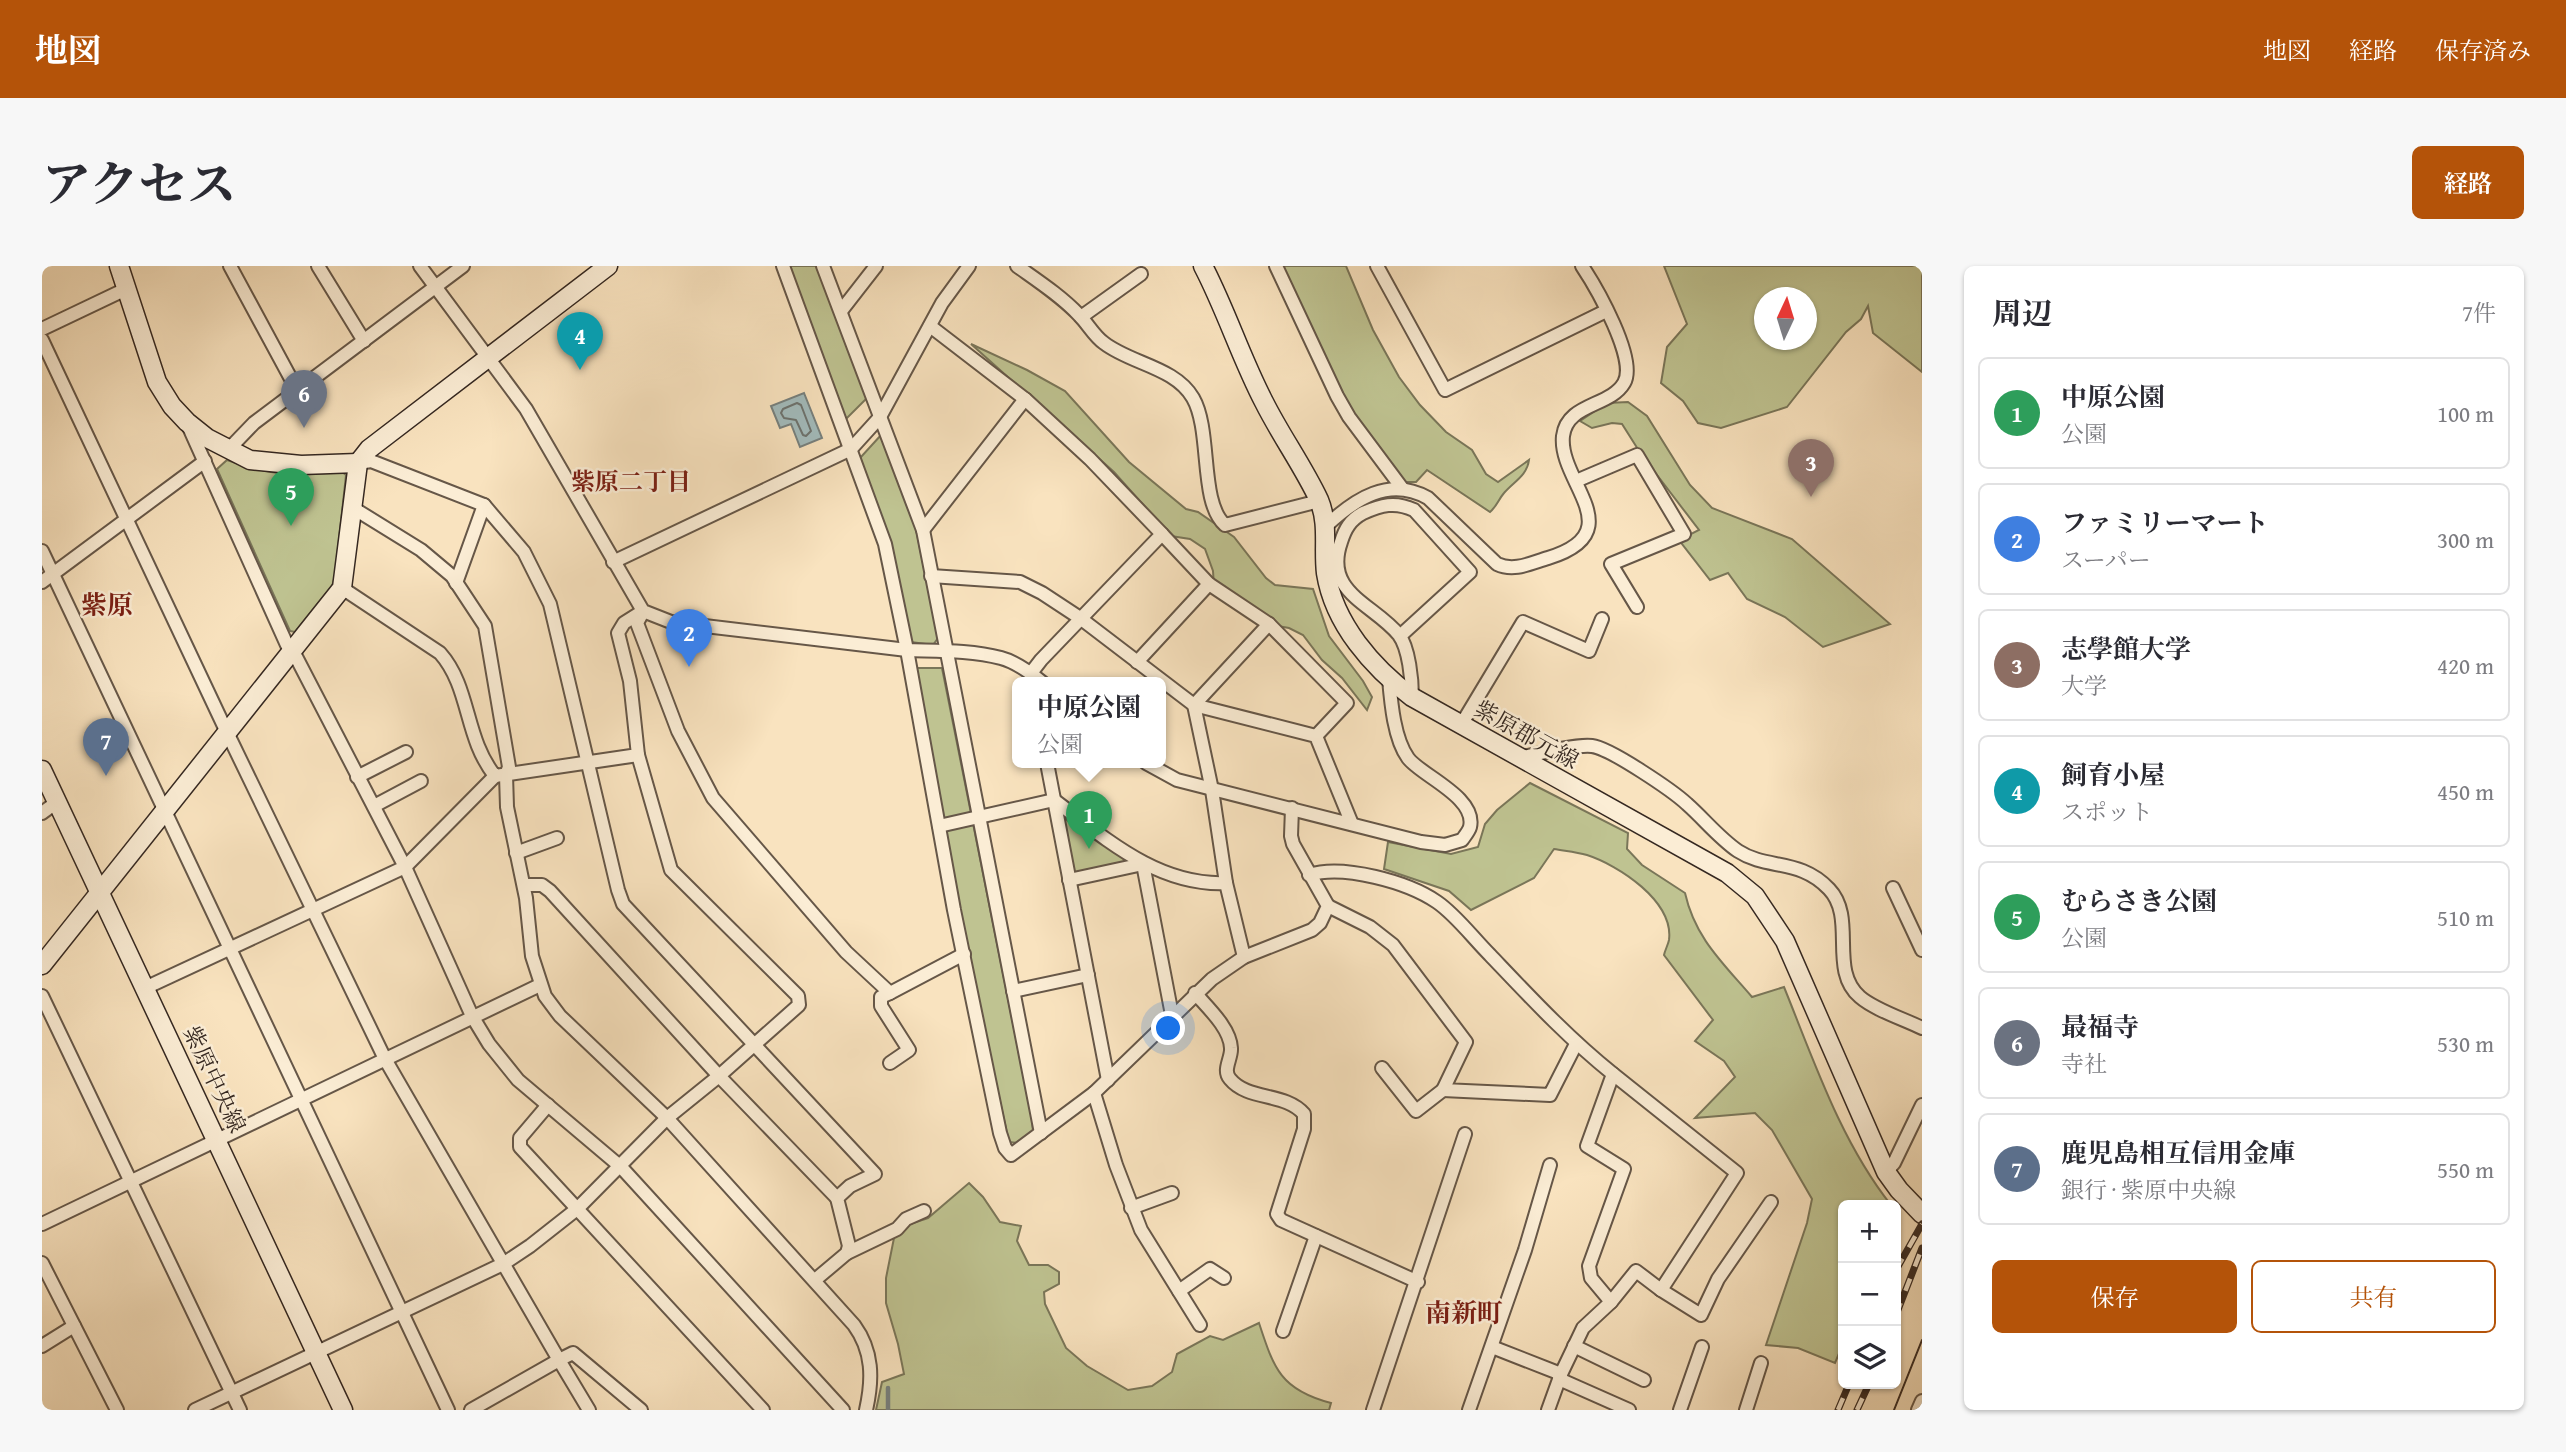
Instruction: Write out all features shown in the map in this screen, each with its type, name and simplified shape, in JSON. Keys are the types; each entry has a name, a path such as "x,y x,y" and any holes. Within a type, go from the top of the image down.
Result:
{"street":[{"path":"119,266 157,382 172,406 187,422 228,450 250,460 277,464 370,461 484,505 524,552 550,604 618,890 624,904 875,1174 850,1186 837,1198"},
{"path":"230,266 297,390"},
{"path":"318,266 364,341"},
{"path":"420,266 526,409 643,611 671,622 908,650 1002,658 1030,677"},
{"path":"228,450 254,424 297,390 463,266"},
{"path":"42,965 342,588 358,463 369,449 608,266"},
{"path":"783,266 885,544 908,650 964,954 1005,1148 1011,1154 1094,1093 1195,993 1244,957 1312,930 1320,923 1328,906"},
{"path":"823,266 923,530 1041,1133"},
{"path":"841,312 876,266"},
{"path":"613,562 851,449 880,417 942,303 969,266"},
{"name":"紫原郡元線","path":"1203,266 1263,402 1319,502 1326,526 1326,573 1335,603 1358,643 1388,679 1412,697 1727,873 1755,896 1785,940 1886,1172 1922,1214"},
{"path":"1276,266 1337,396 1349,417 1402,488"},
{"path":"1377,266 1446,390 1606,311"},
{"path":"1326,526 1358,500 1381,491 1402,488 1416,491 1428,498 1497,564 1505,568 1516,568 1566,553 1582,539 1586,533 1588,508 1563,450 1563,437 1568,420 1584,408 1615,393 1627,378 1628,366 1606,311 1582,266"},
{"path":"1027,269 1081,317 1104,344 1184,385 1199,408 1207,478 1218,519 1225,525 1319,502"},
{"path":"1081,317 1141,274"},
{"path":"42,329 126,289"},
{"path":"930,326 1025,398 1090,459 1209,584 1269,624 1347,703 1316,736"},
{"path":"42,340 385,1059 589,1410"},
{"path":"923,530 1025,398"},
{"path":"187,422 286,645 293,651 374,806 405,867 472,1016 489,1044 518,1080 621,1167 844,1410"},
{"path":"1577,481 1637,455 1684,534 1611,564 1637,607"},
{"path":"47,578 205,461"},
{"path":"1400,636 1470,572 1414,510 1403,505 1390,504 1357,516 1346,527 1339,547 1338,570 1346,589 1400,636 1412,675 1412,697"},
{"path":"456,583 484,505"},
{"path":"145,988 405,867 509,767 485,626 456,583 421,550 352,508"},
{"path":"1032,677 1080,618 1162,534"},
{"path":"42,551 47,578 164,812 448,1410"},
{"path":"931,576 1020,582 1080,618 1157,677"},
{"path":"1137,662 1209,584"},
{"path":"342,588 440,653 452,667 460,685 468,724 488,766 501,775 638,755"},
{"path":"195,1410 503,1264 530,1246 577,1209 667,1118 799,1005 797,996 671,870 638,755 630,681 618,633 624,623 643,611"},
{"path":"643,611 637,623 678,731 713,798 846,952 890,993"},
{"path":"1461,725 1523,622 1589,651 1602,619"},
{"path":"1194,705 1269,624"},
{"path":"1155,768 1177,780 1212,790 1421,842 1445,845 1462,840 1470,827 1470,814 1447,787 1408,759 1392,711 1388,679"},
{"path":"1166,684 1194,705 1316,736"},
{"path":"1194,705 1212,790 1226,883 1244,957"},
{"path":"1316,736 1352,824"},
{"path":"1519,759 1592,746 1613,754 1685,801 1738,851 1752,858 1786,864 1808,872 1829,888 1840,904 1843,952 1848,980 1853,990 1862,999 1922,1028"},
{"path":"357,777 406,752"},
{"path":"1048,768 1108,1080"},
{"name":"紫原中央線","path":"42,770 343,1410"},
{"path":"501,775 524,885 532,956 545,996 560,1016 667,1118 866,1340 870,1372 866,1410"},
{"path":"374,806 421,781"},
{"path":"939,826 1054,800 1143,864 1198,883 1226,883"},
{"path":"42,813 57,802"},
{"path":"1292,808 1290,836 1328,906 1370,927 1393,945 1466,1042 1443,1090 1416,1111 1382,1068"},
{"path":"516,853 557,838"},
{"path":"1069,880 1143,864"},
{"path":"1143,864 1172,1015"},
{"path":"1309,875 1324,871 1366,876 1410,886 1438,903 1576,1044 1737,1173 1661,1290"},
{"path":"524,885 542,886 550,891 719,1076 837,1198 849,1246 847,1253"},
{"path":"1893,888 1922,950"},
{"path":"890,1063 909,1050 881,1006 881,997 964,954"},
{"path":"1013,991 1088,975"},
{"path":"42,1224 540,985"},
{"path":"1195,993 1226,1033 1231,1047 1226,1071 1228,1078 1241,1088 1291,1103 1304,1114 1304,1129 1278,1214 1281,1220 1418,1282"},
{"path":"42,996 240,1410"},
{"path":"1443,1090 1550,1095 1576,1044"},
{"path":"1611,1302 1591,1278 1589,1266 1624,1169 1587,1146 1613,1074"},
{"path":"1094,1093 1140,1230 1200,1325"},
{"path":"548,1105 520,1138 520,1147 764,1410"},
{"path":"1886,1172 1898,1155 1922,1105"},
{"path":"1373,1410 1418,1282 1465,1134"},
{"path":"1469,1410 1530,1233 1550,1165"},
{"path":"1131,1208 1172,1193"},
{"path":"1548,1410 1583,1328 1611,1302 1636,1271 1701,1315 1718,1279 1771,1202"},
{"path":"815,1280 847,1253 897,1229 906,1219 924,1211"},
{"path":"1283,1331 1316,1236"},
{"path":"42,1263 117,1410"},
{"path":"1179,1292 1210,1269 1224,1278"},
{"path":"42,1346 74,1326"},
{"path":"1574,1346 1644,1380"},
{"path":"1492,1347 1629,1410"},
{"path":"1680,1410 1702,1347"},
{"path":"471,1410 573,1353 640,1410"},
{"path":"1746,1410 1761,1363"},
{"path":"1918,1410 1922,1401"}],"green space":[{"path":"789,266 817,266 867,398 846,419"},
{"path":"1281,266 1346,266 1373,330 1399,377 1420,405 1446,432 1472,450 1486,474 1498,482 1529,460 1523,475 1504,493 1490,512 1427,470 1416,482 1404,482 1353,417"},
{"path":"1664,266 1922,266 1922,372 1873,333 1868,306 1861,319 1846,332 1787,407 1721,428 1698,423 1683,401 1661,383 1667,347 1687,324"},
{"path":"971,344 1065,391 1129,462 1186,509 1198,512 1234,537 1266,578 1275,585 1313,589 1329,636 1372,697 1367,710 1303,635 1289,628 1272,625 1214,587 1213,571 1205,549 1190,539 1171,536 1114,472"},
{"path":"1628,402 1647,416 1690,485 1712,508 1792,539 1890,624 1823,647 1785,617 1747,599 1728,573 1710,580 1679,540 1699,530 1641,454 1622,424 1612,423 1592,428 1580,421 1607,403"},
{"path":"882,434 915,524 938,638 933,645 911,642 860,458"},
{"path":"227,460 270,472 342,472 346,475 332,586 295,632 290,631 217,469"},
{"path":"915,668 942,668 1032,1119 1033,1131 1018,1143 1009,1142 970,966"},
{"path":"1530,783 1628,833 1627,849 1642,865 1685,893 1703,937 1752,997 1784,987 1843,1128 1857,1155 1887,1200 1838,1200 1838,1356 1835,1363 1798,1348 1766,1345 1807,1223 1812,1199 1772,1130 1755,1113 1695,1118 1735,1077 1724,1061 1695,1041 1713,1020 1664,955 1669,940 1668,926 1663,912 1653,899 1642,887 1614,867 1583,854 1554,849 1534,878 1471,910 1449,891 1384,869 1388,842 1451,854 1478,847 1485,824 1497,810"},
{"path":"1065,819 1123,858 1125,863 1079,874 1073,871 1061,820"},
{"path":"969,1183 983,1197 1000,1222 1021,1226 1017,1241 1029,1265 1048,1265 1059,1272 1059,1284 1044,1292 1045,1304 1066,1348 1087,1366 1128,1390 1152,1386 1172,1372 1177,1354 1210,1336 1223,1340 1259,1323 1275,1365 1282,1375 1301,1391 1331,1403 1329,1410 876,1410 882,1382 904,1374 886,1303 886,1278 894,1238 901,1227 928,1218"}],"water":[{"path":"804,393 822,438 800,447 791,424 780,428 771,406"}],"waterway":[{"path":"888,1388 888,1410"}],"tram line":[{"path":"1894,1410 1922,1340"}],"railway":[{"path":"1900,1263 1922,1224"},
{"path":"1901,1302 1922,1248"},
{"path":"1838,1410 1847,1389"},
{"path":"1857,1410 1867,1389"}],"place":[{"name":"飼育小屋","path":"580,370"},
{"name":"最福寺","path":"304,428"},
{"name":"志學館大学","path":"1811,497"},
{"name":"むらさき公園","path":"291,526"},
{"name":"ファミリーマート","path":"689,667"},
{"name":"鹿児島相互信用金庫","path":"106,776"},
{"name":"中原公園","path":"1089,849"}],"district":[{"name":"紫原二丁目","path":"631,481"},
{"name":"紫原","path":"107,604"},
{"name":"南新町","path":"1464,1312"}]}
